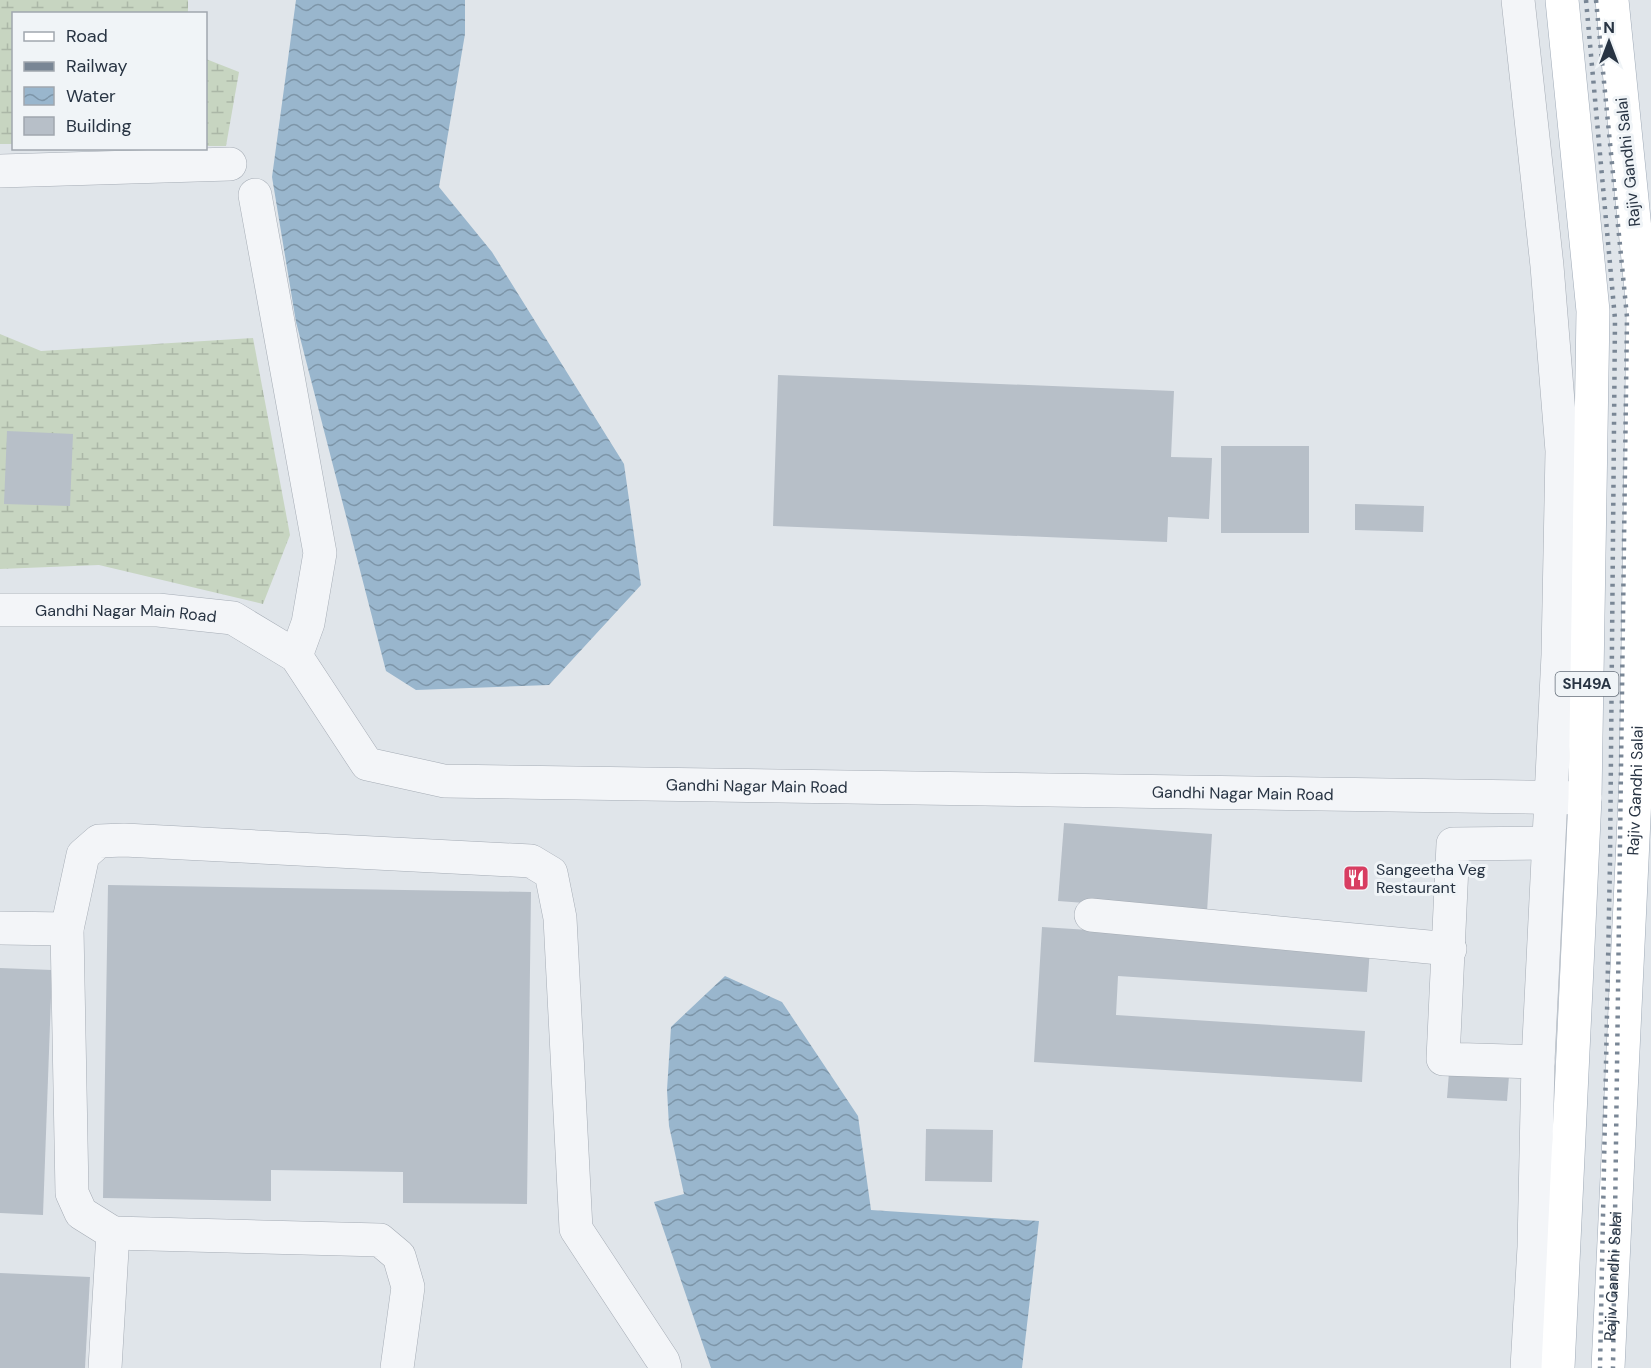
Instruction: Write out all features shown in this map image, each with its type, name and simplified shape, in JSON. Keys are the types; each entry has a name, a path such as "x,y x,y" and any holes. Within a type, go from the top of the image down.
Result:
{"main road":[{"name":"SH49A","path":"1558,1368 1585,798 1593,311 1562,0"},
{"name":"Rajiv Gandhi Salai","path":"1608,1368 1643,783 1643,309 1612,0"}],"street":[{"path":"1518,0 1547,266 1562,451 1558,655 1538,1062 1534,1246 1527,1368"},
{"path":"0,171 230,164"},
{"path":"255,195 320,553 308,623 296,656"},
{"name":"Gandhi Nagar Main Road","path":"0,610 158,609 233,618 296,656 367,764 444,781 1585,798"},
{"path":"397,1368 408,1287 399,1256 380,1240 113,1233 81,1213 72,1193 67,928 82,855 99,841 531,861 551,873 560,918 576,1229 663,1361 664,1368"},
{"path":"1538,1062 1443,1059 1453,844 1548,843"},
{"path":"1091,915 1449,949"},
{"path":"0,928 67,928"},
{"path":"105,1368 113,1233"}],"green space":[{"path":"0,0 188,0 188,12 12,12 12,144 0,144"},
{"path":"207,59 239,72 226,146 207,146"},
{"path":"0,334 41,351 253,338 290,535 263,604 99,565 0,569"}],"water":[{"path":"296,0 465,0 465,34 439,187 492,252 624,464 641,585 549,685 416,690 386,671 296,322 272,177"},
{"path":"725,976 782,1002 858,1116 871,1210 1039,1221 1022,1368 711,1368 654,1202 684,1194 669,1126 667,1090 671,1027"}],"building":[{"path":"778,375 1174,391 1171,457 1212,458 1209,519 1168,517 1167,542 773,526"},
{"path":"7,431 73,434 70,506 4,504"},
{"path":"1221,446 1309,446 1309,533 1221,533"},
{"path":"1355,504 1424,506 1423,532 1355,530"},
{"path":"1064,823 1212,834 1207,912 1058,901"},
{"path":"108,885 531,892 527,1204 403,1203 403,1172 271,1170 271,1201 103,1198"},
{"path":"1042,927 1370,948 1367,992 1118,976 1116,1015 1365,1031 1362,1082 1034,1062"},
{"path":"0,968 52,970 43,1215 0,1213"},
{"path":"1449,1072 1509,1076 1507,1101 1447,1098"},
{"path":"926,1129 993,1130 992,1182 925,1181"},
{"path":"0,1273 90,1277 85,1368 0,1368"}],"railway":[{"path":"1586,0 1615,319 1610,862 1600,1368"},
{"path":"1596,0 1627,317 1613,1368"}],"place":[{"name":"Sangeetha Veg Restaurant","path":"1356,878"}]}
